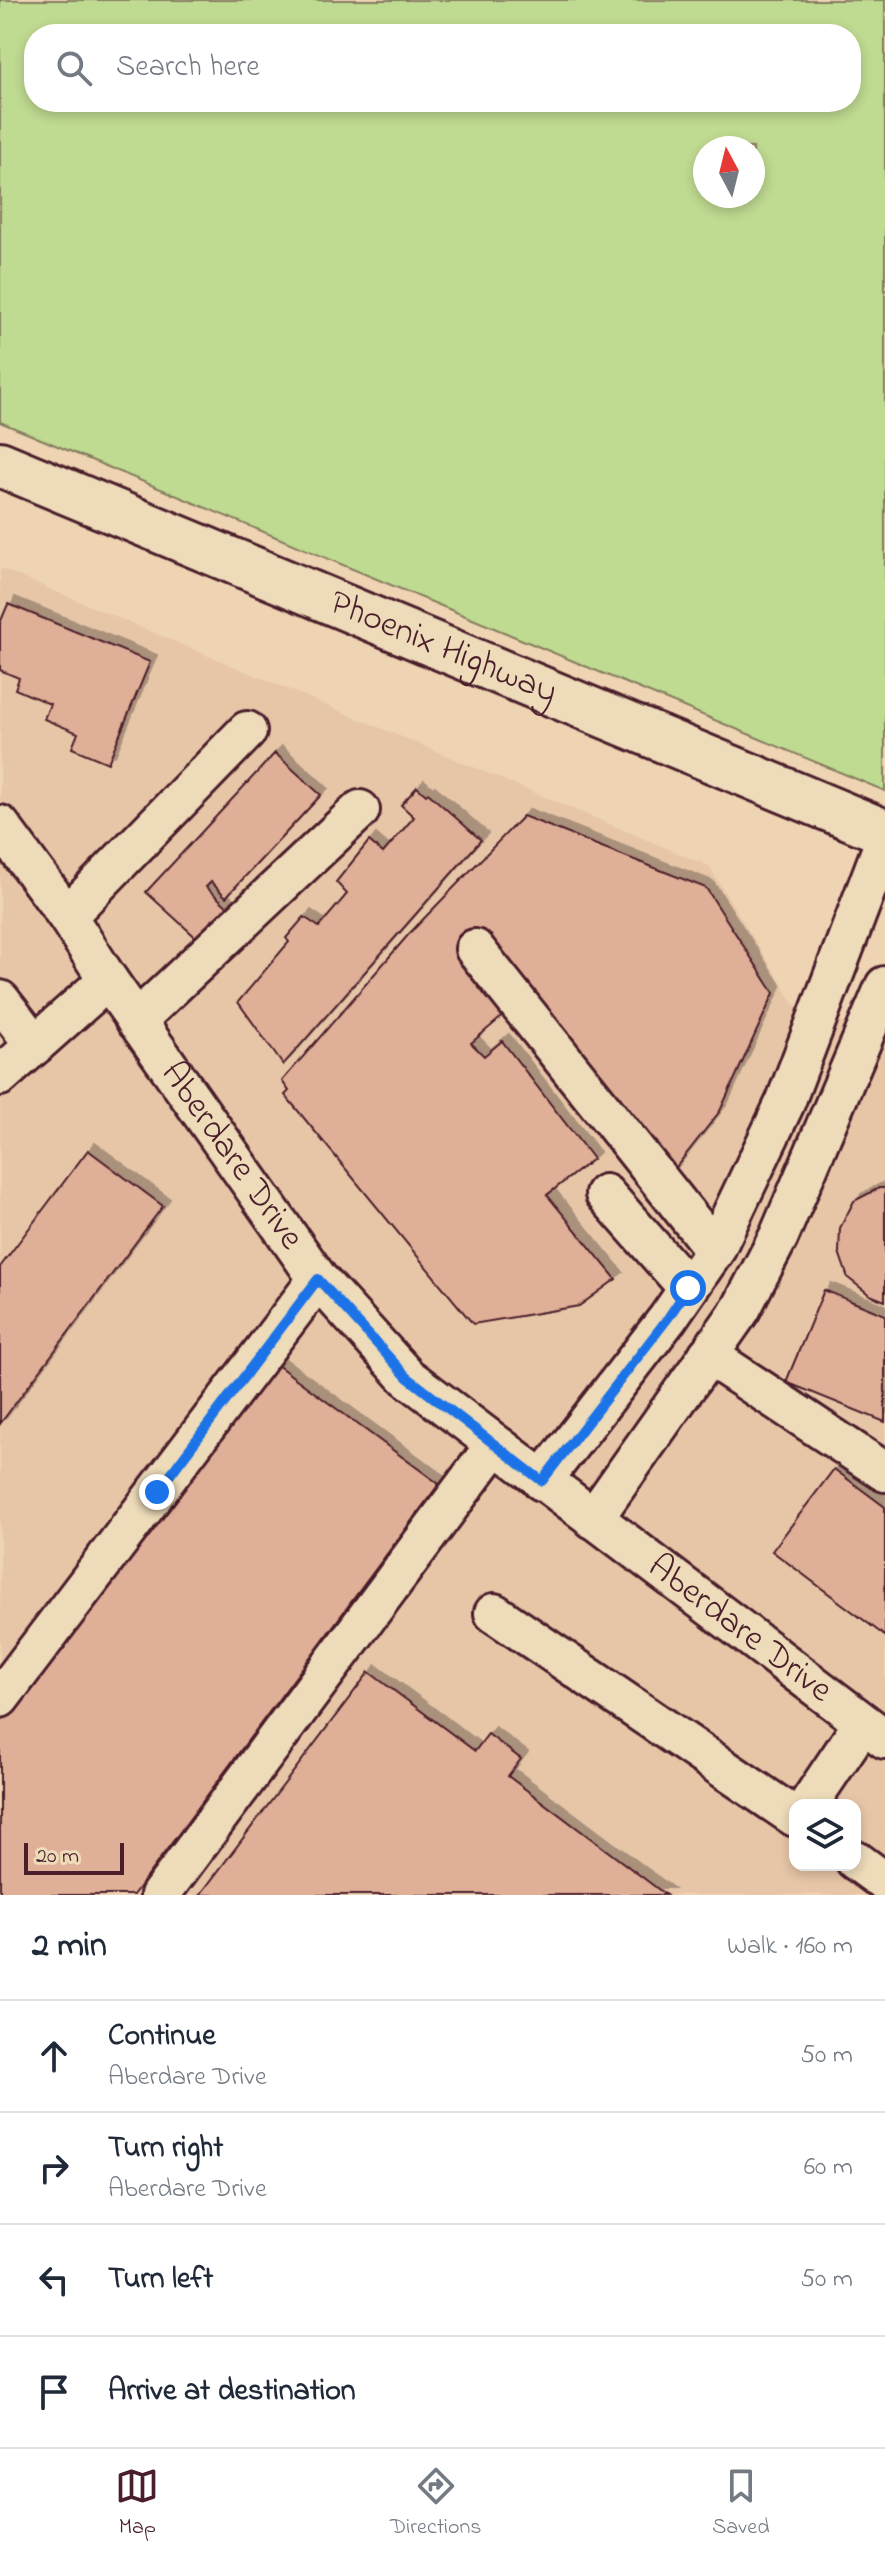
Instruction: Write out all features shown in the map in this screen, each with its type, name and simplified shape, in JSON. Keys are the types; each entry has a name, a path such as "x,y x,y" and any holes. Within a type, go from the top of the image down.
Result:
{"main road":[{"name":"Phoenix Highway","path":"0,464 885,832"}],"street":[{"path":"67,916 247,731"},
{"path":"136,1021 360,810"},
{"name":"Aberdare Drive","path":"0,825 67,916 136,1021 318,1279 407,1377 874,1731"},
{"path":"542,1481 668,1318 715,1250 785,1103 885,840"},
{"path":"475,949 715,1250"},
{"path":"0,1076 108,980"},
{"path":"593,1519 741,1309 779,1236 885,986"},
{"path":"0,1000 35,1045"},
{"path":"605,1194 688,1288"},
{"path":"0,1698 318,1279"},
{"path":"708,1355 885,1472"},
{"path":"160,1895 495,1445"},
{"path":"494,1613 789,1813"},
{"path":"813,1799 874,1731"},
{"path":"861,1864 885,1882"}],"shaded area":[{"path":"0,568 709,866 794,1004 885,1039 885,1895 0,1895"}],"green space":[{"path":"0,0 885,0 885,791 0,422"}],"building":[{"path":"8,604 150,662 108,763 72,748 78,733 44,719 50,704 15,689 19,678 0,670 0,623"},
{"path":"275,753 321,795 226,897 211,882 206,887 231,910 201,942 146,892"},
{"path":"417,787 481,840 283,1065 238,1002 289,942 286,938 304,917 319,927 347,894 336,882 369,841 383,853 414,817 401,805"},
{"path":"523,816 706,888 774,993 720,1111 669,1176 504,1015 471,1043 484,1056 502,1041 593,1159 547,1195 616,1279 579,1306 473,1324 285,1095 289,1091 282,1081 409,934"},
{"path":"88,1150 163,1206 0,1424 0,1267"},
{"path":"885,1188 885,1301 870,1295 848,1278 839,1252 840,1228 854,1201"},
{"path":"824,1290 885,1315 885,1422 786,1382"},
{"path":"273,1362 439,1484 133,1895 0,1895 0,1716"},
{"path":"834,1469 885,1507 885,1636 772,1551"},
{"path":"369,1672 475,1751 488,1734 521,1759 508,1776 666,1895 200,1895"}],"route":[{"path":"157,1492 318,1279 407,1377 542,1481 688,1288"}]}
